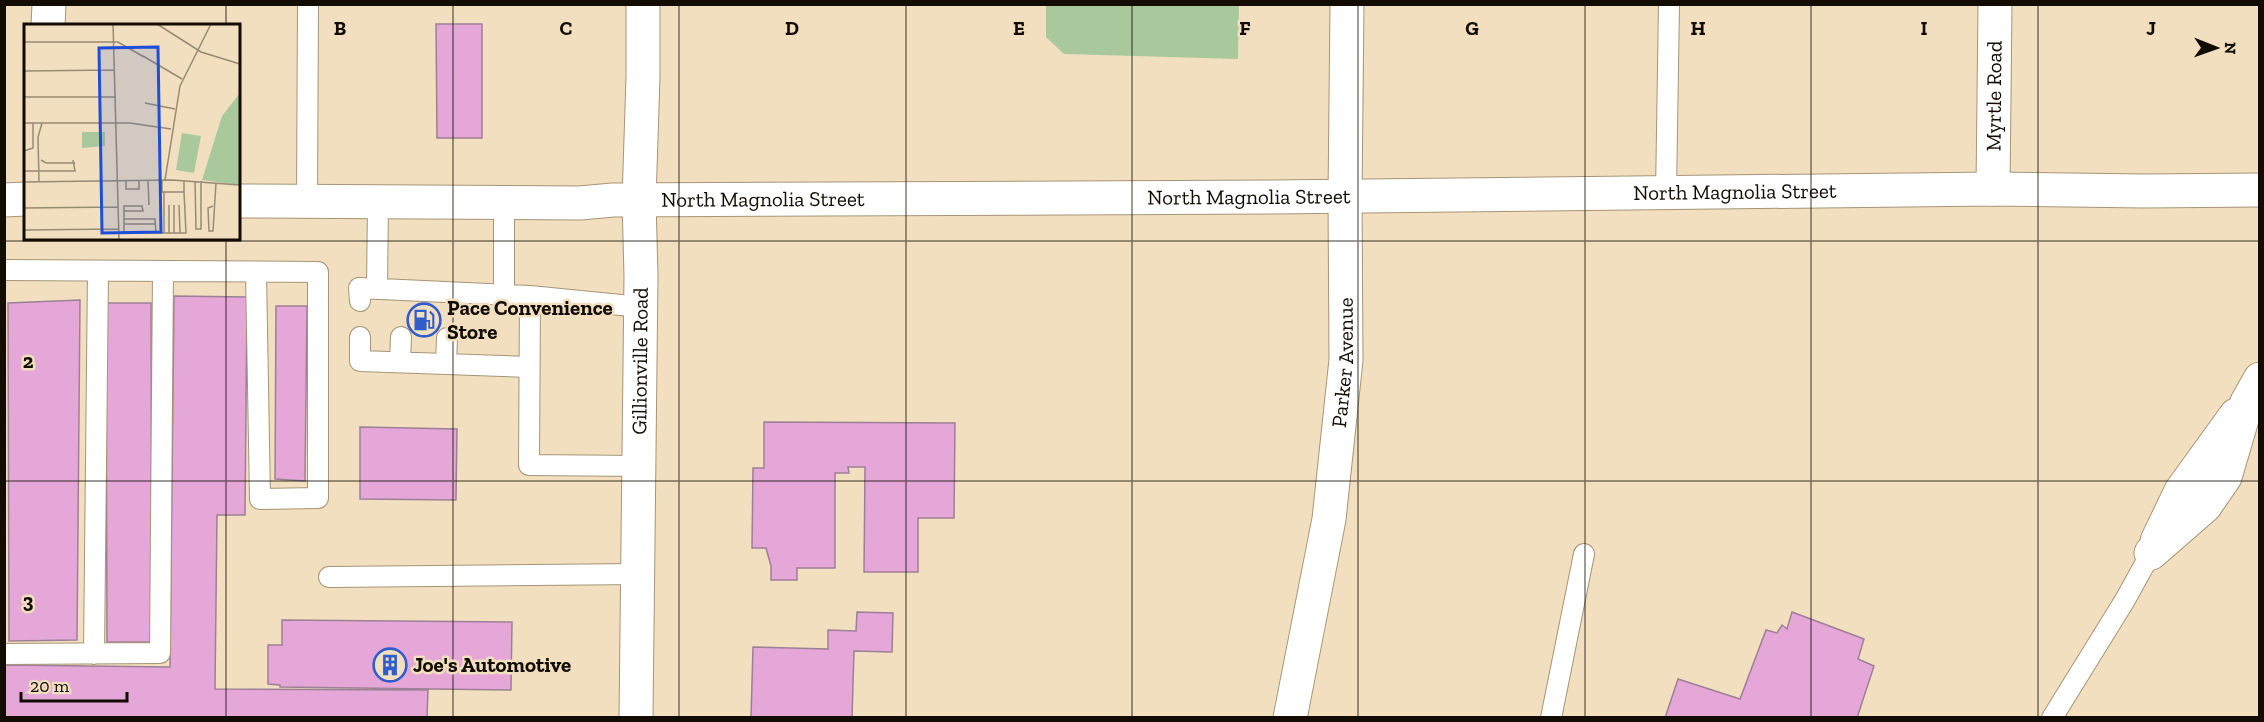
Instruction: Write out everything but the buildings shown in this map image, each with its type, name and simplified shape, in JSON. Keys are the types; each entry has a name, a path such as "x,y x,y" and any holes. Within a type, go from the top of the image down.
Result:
{"street":[{"path":"48,24 49,4"},
{"name":"Gillionville Road","path":"636,717 641,307 639,200 643,4"},
{"name":"Parker Avenue","path":"1290,717 1329,519 1346,360 1347,4"},
{"name":"Myrtle Road","path":"1993,189 1995,4"},
{"name":"North Magnolia Street","path":"240,201 504,202 1666,194 1993,189 2259,190"},
{"path":"4,200 24,199"},
{"path":"2151,553 2205,506 2225,477 2253,390"}],"lane":[{"path":"306,202 308,4"},
{"path":"1666,194 1669,4"},
{"path":"377,289 378,202"},
{"path":"504,202 504,294"},
{"path":"4,270 318,272 318,498 260,499 256,272"},
{"path":"94,654 98,271"},
{"path":"4,654 160,653 163,271"},
{"path":"360,301 359,288 377,289 401,296 448,297 504,294 641,307"},
{"path":"530,296 529,465 639,466"},
{"path":"360,337 360,361 528,367"},
{"path":"400,362 401,337"},
{"path":"446,364 447,338"},
{"path":"2052,717 2125,600 2151,553"},
{"path":"1551,717 1584,554"},
{"path":"329,577 638,574"}],"green space":[{"path":"1046,5 1239,5 1238,59 1064,54 1046,37"}],"place":[{"name":"Pace Convenience Store","path":"424,320"},
{"name":"Joe's Automotive","path":"390,665"}]}
